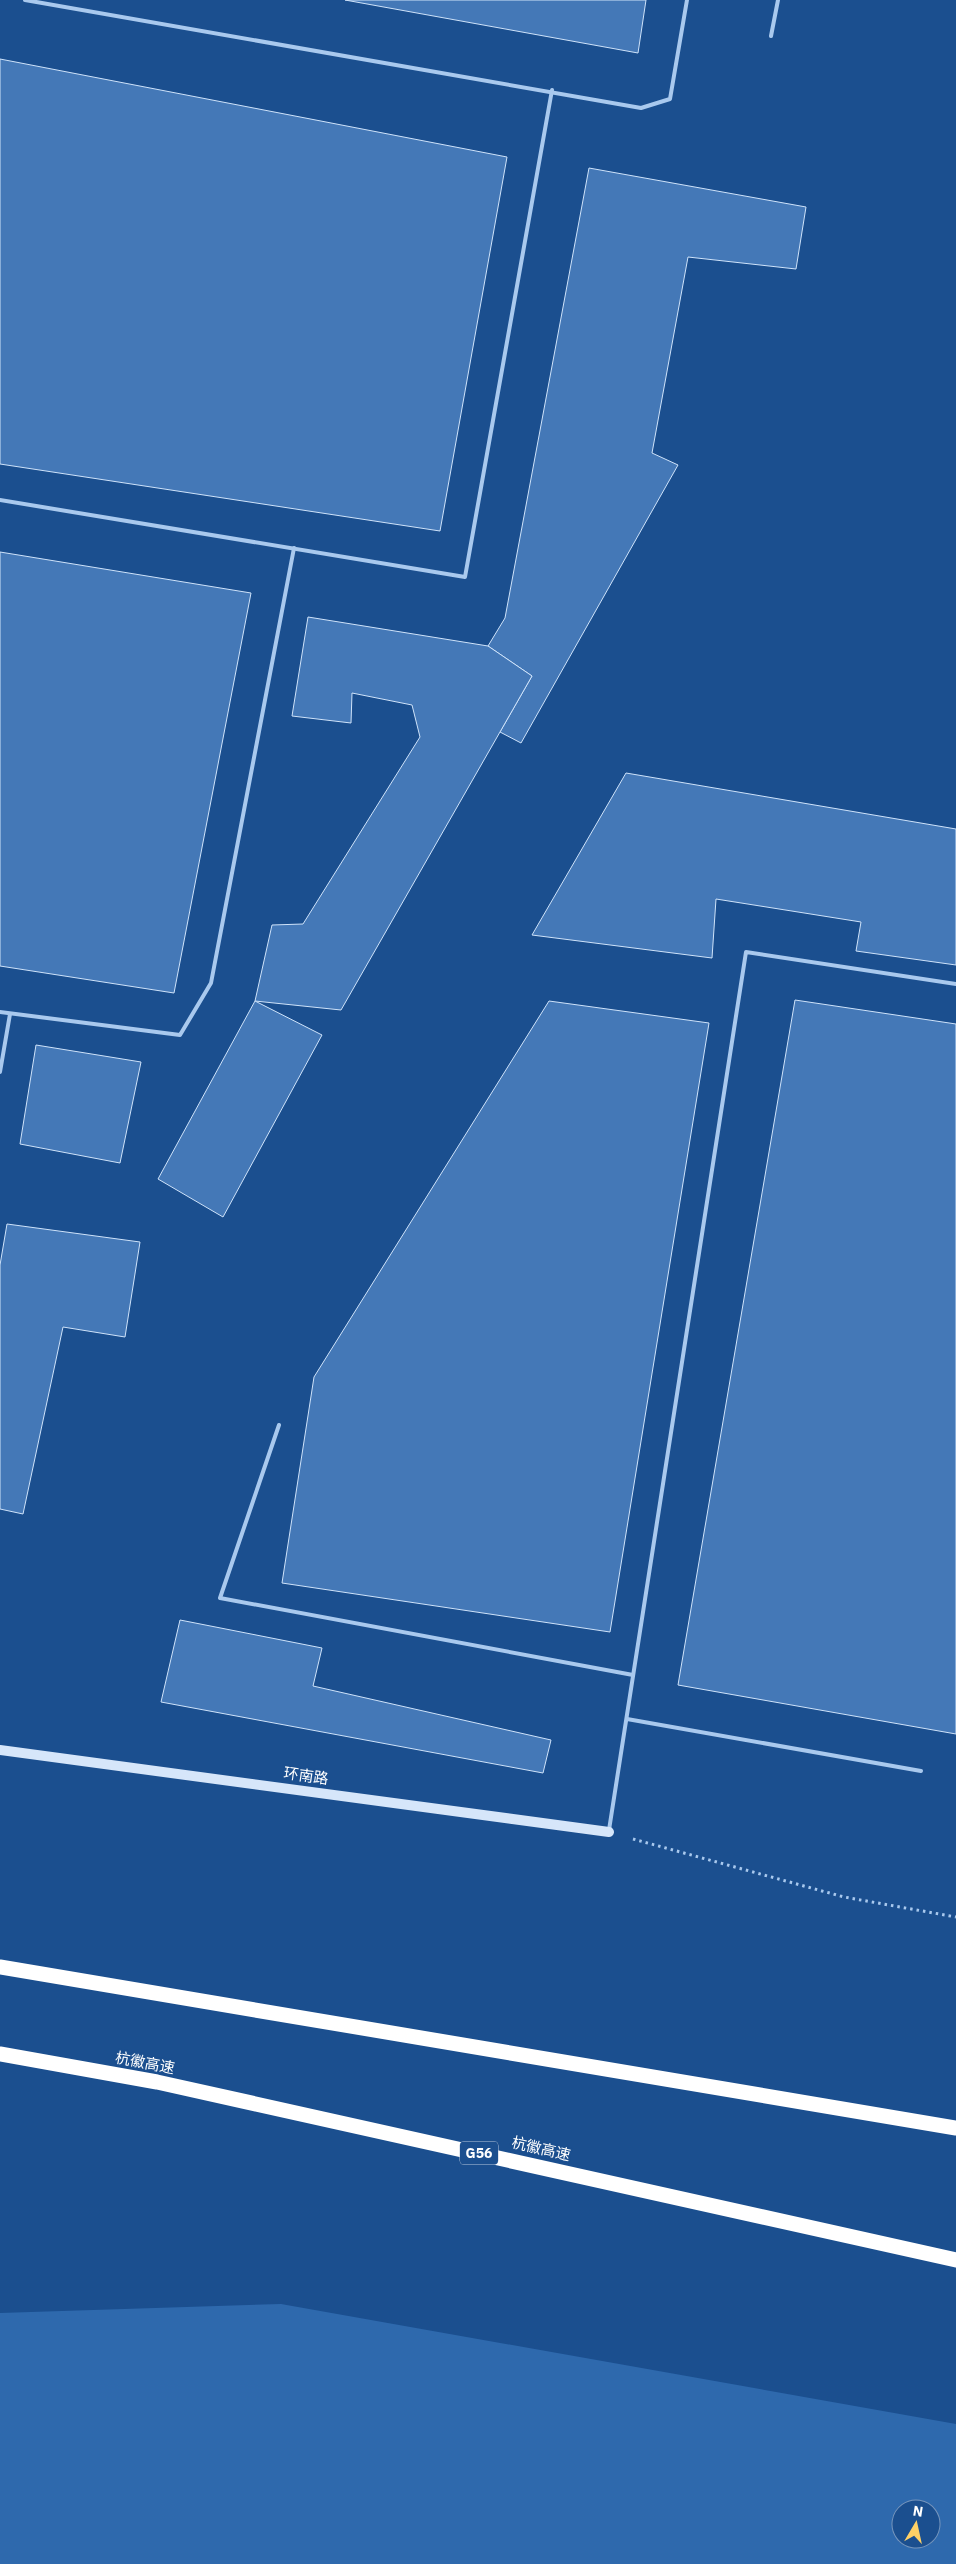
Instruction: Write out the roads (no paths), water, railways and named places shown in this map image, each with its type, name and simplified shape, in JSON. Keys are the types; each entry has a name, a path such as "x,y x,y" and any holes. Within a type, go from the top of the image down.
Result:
{"highway":[{"path":"0,1967 956,2128"},
{"name":"杭徽高速","path":"0,2054 157,2082 956,2260"}],"street":[{"name":"环南路","path":"0,1750 609,1832"}],"lane":[{"path":"25,0 552,90 641,108 670,98 687,0"},
{"path":"771,36 778,0"},
{"path":"0,500 466,577 552,90"},
{"path":"0,1012 180,1035 211,983 294,548"},
{"path":"609,1832 746,952 956,984"},
{"path":"0,1072 10,1014"},
{"path":"279,1425 220,1598 633,1675"},
{"path":"626,1719 921,1772"}]}
